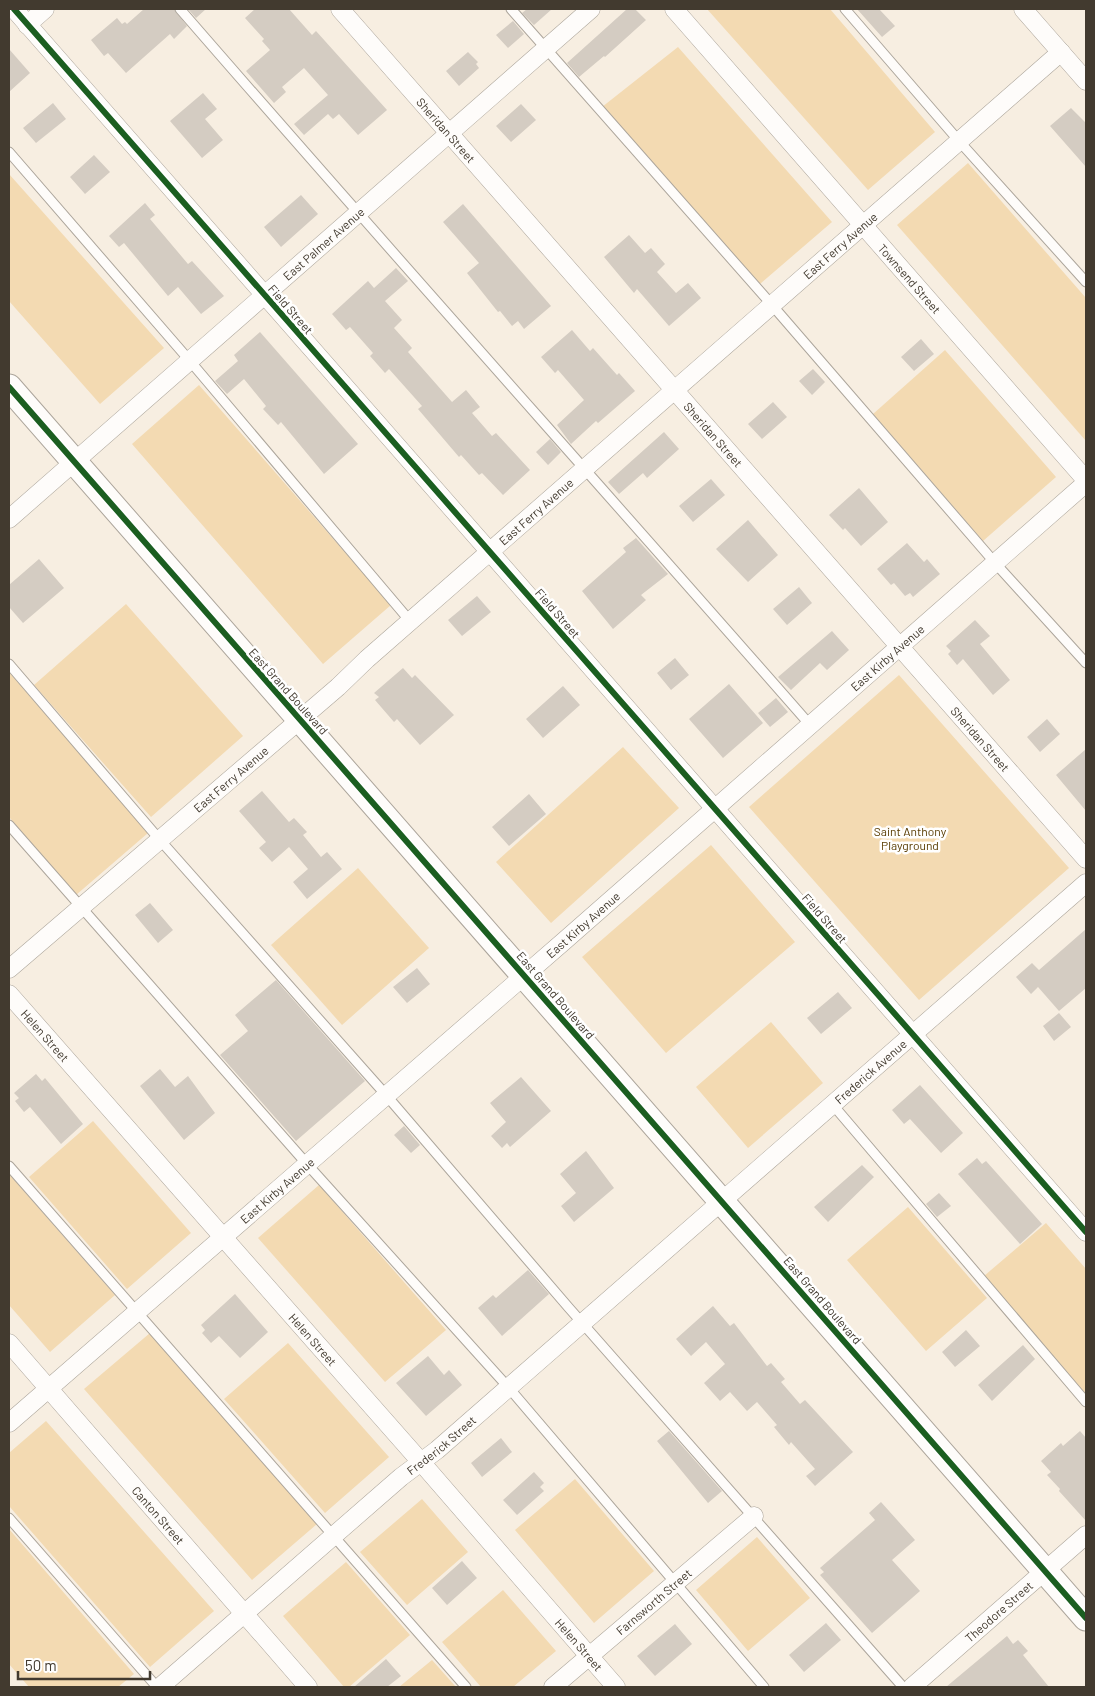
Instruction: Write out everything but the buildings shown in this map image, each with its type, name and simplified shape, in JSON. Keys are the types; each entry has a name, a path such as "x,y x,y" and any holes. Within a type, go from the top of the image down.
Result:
{"main road":[{"name":"East Grand Boulevard","path":"9,387 1086,1618"}],"street":[{"name":"Field Street","path":"14,9 913,1035 1085,1228"},
{"path":"27,25 46,9"},
{"name":"Sheridan Street","path":"340,9 450,132 674,391 1086,860"},
{"name":"East Palmer Avenue","path":"9,519 591,9"},
{"name":"Townsend Street","path":"674,9 1086,481"},
{"path":"1028,10 1086,81"},
{"name":"East Ferry Avenue","path":"9,969 300,720 410,621 1061,52"},
{"name":"East Kirby Avenue","path":"9,1423 811,726 996,564 1086,481"},
{"name":"Frederick Avenue","path":"722,1202 1086,883"},
{"name":"Helen Street","path":"9,994 421,1462 616,1687"},
{"name":"Frederick Street","path":"158,1687 334,1535 509,1388 722,1202"},
{"name":"Canton Street","path":"9,1343 308,1687"},
{"name":"Farnsworth Street","path":"553,1687 754,1516"},
{"name":"Theodore Street","path":"912,1687 1086,1535"}],"lane":[{"path":"180,9 358,214 585,468 811,726"},
{"path":"510,9 772,305 996,564 1086,663"},
{"path":"845,9 959,141 1086,282"},
{"path":"9,152 190,360 410,621"},
{"path":"9,664 160,840 386,1095 582,1323 903,1687"},
{"path":"9,825 306,1163 509,1388 674,1584 764,1687"},
{"path":"833,1105 1086,1402"},
{"path":"9,1166 466,1687"},
{"path":"9,1518 158,1687"}],"green space":[{"path":"707,9 830,9 935,132 868,190"},
{"path":"678,47 832,222 760,284 602,107"},
{"path":"968,163 1086,298 1086,441 897,225"},
{"path":"9,174 164,348 100,404 9,301"},
{"path":"945,350 1056,477 983,541 873,414"},
{"path":"199,385 391,605 323,664 132,444"},
{"path":"126,604 243,736 151,817 34,685"},
{"path":"9,672 148,833 76,895 9,817"},
{"name":"Saint Anthony Playground","path":"899,675 1069,868 919,1000 749,807"},
{"path":"623,747 679,808 551,923 496,862"},
{"path":"711,845 795,942 666,1053 582,957"},
{"path":"358,868 429,948 342,1025 271,945"},
{"path":"771,1022 823,1083 748,1148 696,1087"},
{"path":"93,1121 191,1233 127,1289 29,1177"},
{"path":"9,1174 115,1295 50,1352 9,1305"},
{"path":"319,1185 446,1330 385,1382 258,1238"},
{"path":"908,1207 987,1298 926,1351 847,1260"},
{"path":"1046,1223 1086,1269 1086,1394 984,1276"},
{"path":"150,1333 317,1524 252,1580 84,1389"},
{"path":"288,1343 389,1457 325,1513 224,1399"},
{"path":"46,1421 214,1611 150,1667 9,1506 9,1453"},
{"path":"575,1479 654,1571 594,1623 515,1530"},
{"path":"422,1499 468,1552 407,1605 360,1552"},
{"path":"9,1529 134,1674 118,1687 29,1687 9,1664"},
{"path":"757,1537 810,1598 748,1651 696,1590"},
{"path":"346,1562 410,1635 349,1687 344,1687 283,1616"},
{"path":"503,1590 556,1651 513,1687 481,1687 442,1642"},
{"path":"432,1660 456,1687 399,1687"}],"cycle path":[{"path":"14,9 1086,1232"},
{"path":"9,387 1086,1618"}]}
